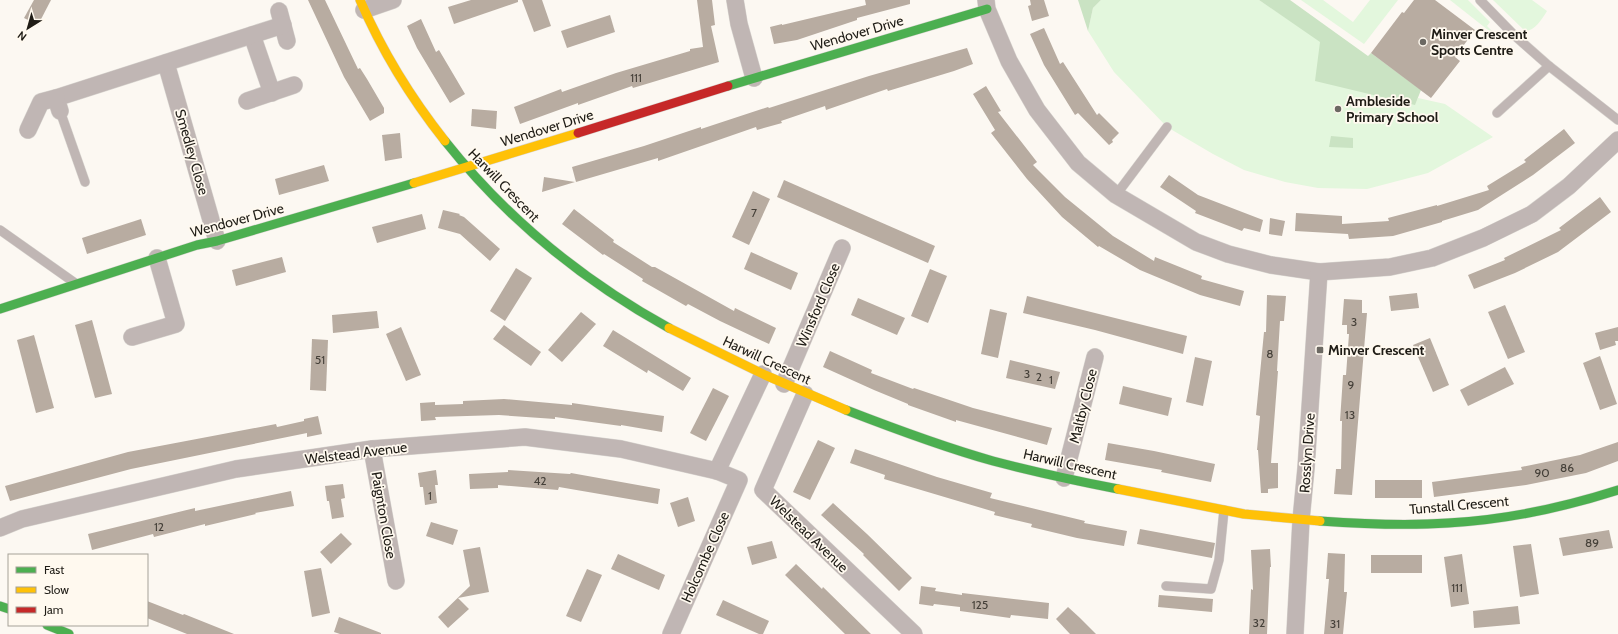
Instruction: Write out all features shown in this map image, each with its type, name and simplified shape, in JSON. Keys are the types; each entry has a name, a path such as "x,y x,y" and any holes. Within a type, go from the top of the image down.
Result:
{"street":[{"path":"362,5 393,0"},
{"path":"735,0 739,24 754,78"},
{"name":"Harwill Crescent","path":"362,5 386,56 414,100 466,168 511,216 573,268 606,291 685,337 805,394 847,412 954,449 1064,478 1224,510 1301,520"},
{"path":"987,5 1009,61 1037,110 1078,163 1116,195 1196,242 1235,256 1271,265 1319,272 1390,267 1432,258 1483,238 1532,214 1569,186 1618,140"},
{"name":"Wendover Drive","path":"0,309 197,245 217,242 466,168 987,5"},
{"path":"28,130 42,102 58,105 166,63 283,26"},
{"path":"252,35 272,93"},
{"name":"Smedley Close","path":"166,63 217,242"},
{"path":"247,101 294,86"},
{"name":"Winsford Close","path":"784,384 842,248"},
{"path":"132,337 176,324 157,258"},
{"name":"Rosslyn Drive","path":"1295,634 1301,520 1306,468 1319,272"},
{"name":"Maltby Close","path":"1064,478 1095,357"},
{"path":"717,471 763,374"},
{"name":"Welstead Avenue","path":"805,394 763,490 914,634"},
{"name":"Welstead Avenue","path":"0,528 22,520 236,469 372,449 526,437 621,449 717,471 739,480"},
{"name":"Paignton Close","path":"372,449 396,581"},
{"name":"Holcombe Close","path":"672,634 739,480"},
{"name":"Tunstall Crescent","path":"1301,520 1413,525 1481,520 1565,505 1618,490"},
{"path":"49,626 69,634"}],"lane":[{"path":"1480,0 1549,66 1618,120"},
{"path":"1497,113 1549,66"},
{"path":"58,105 85,182"},
{"path":"1116,195 1167,128"},
{"path":"0,230 76,284"},
{"path":"1166,586 1211,589 1219,560 1224,510"}],"green space":[{"path":"1078,0 1101,0 1093,8 1088,31"},
{"name":"Ambleside Primary School","path":"1101,0 1259,0 1415,104 1418,98 1445,104 1493,137 1428,173 1367,189 1318,188 1285,182 1244,170 1167,127 1114,72 1088,31 1093,8"},
{"path":"1259,0 1290,0 1368,56 1371,53 1421,90 1415,105 1315,81 1320,42"},
{"path":"1301,0 1323,0 1353,22 1370,0 1398,0 1364,44"},
{"path":"1450,0 1468,0 1490,22 1487,26 1502,41"},
{"path":"1493,0 1532,0 1547,11 1535,27 1525,31"},
{"path":"1331,136 1353,138 1353,148 1329,147"}],"building":[{"path":"34,0 51,0 38,25 24,18"},
{"path":"308,0 325,0 358,69 360,68 367,79 384,108 384,113 370,121 344,77"},
{"path":"471,0 518,0 518,2 454,24 448,7"},
{"path":"522,0 542,0 551,26 534,32"},
{"path":"697,0 712,0 715,25 711,26 719,62 633,88 632,86 578,105 578,103 520,124 514,107 561,89 562,92 616,73 690,51 690,49 703,47"},
{"path":"865,0 910,0 910,4 857,18 857,20 797,40 774,44 770,27 866,5"},
{"path":"1030,0 1044,0 1049,16 1032,21 1028,6 1031,5"},
{"name":"Minver Crescent Sports Centre","path":"1414,0 1435,0 1475,30 1455,57 1460,61 1431,98 1371,53 1402,12 1404,13"},
{"path":"610,15 615,32 567,48 561,31"},
{"path":"421,19 436,52 439,50 465,94 450,103 417,48 407,26"},
{"path":"1044,28 1060,64 1063,62 1097,115 1099,113 1119,133 1109,145 1078,113 1075,115 1044,65 1030,34"},
{"path":"967,48 973,64 954,71 888,91 887,89 826,110 825,106 781,121 782,123 757,130 756,127 658,161 658,158 576,182 572,167 644,146 701,127 701,129 869,76"},
{"path":"986,86 1001,111 998,112 1037,162 1033,165 1065,197 1113,236 1154,261 1155,257 1202,276 1201,279 1244,291 1240,306 1200,295 1140,270 1099,246 1098,247 1062,217 1027,179 991,133 995,130 973,94"},
{"path":"472,109 497,111 496,129 471,126"},
{"path":"1564,129 1575,143 1533,175 1478,210 1393,236 1349,239 1348,234 1295,231 1296,213 1342,216 1342,224 1389,221 1388,218 1437,206 1489,190 1487,186 1526,162 1524,160"},
{"path":"400,133 402,158 385,161 382,135"},
{"path":"324,165 329,181 279,195 275,179"},
{"path":"1169,175 1198,195 1263,220 1260,232 1244,228 1242,231 1195,213 1196,211 1160,187"},
{"path":"544,177 575,182 542,192"},
{"path":"784,180 935,246 928,263 777,197"},
{"path":"753,191 770,199 749,245 732,237"},
{"path":"1600,197 1611,212 1558,252 1515,273 1474,289 1468,275 1505,260 1504,258 1561,230 1559,228"},
{"path":"574,209 614,240 613,242 652,267 655,267 734,311 735,308 776,328 769,344 688,304 686,306 642,281 643,279 604,254 603,255 562,224"},
{"path":"443,210 460,214 459,215 464,217 500,249 490,261 460,234 438,228"},
{"path":"422,214 426,229 377,243 372,227"},
{"path":"1270,218 1285,221 1282,236 1269,234"},
{"path":"141,219 146,235 87,254 82,238"},
{"path":"751,252 798,273 791,290 744,269"},
{"path":"282,257 286,272 236,286 232,270"},
{"path":"516,268 532,278 505,321 490,311"},
{"path":"930,269 947,276 928,323 911,316"},
{"path":"1417,293 1419,308 1391,311 1389,296"},
{"path":"1267,295 1286,296 1284,321 1280,321 1271,463 1278,463 1278,488 1268,489 1268,493 1261,493 1257,450 1260,416 1256,415 1264,332 1266,332"},
{"path":"1027,296 1187,336 1183,354 1095,330 1023,313"},
{"path":"858,298 905,318 897,335 851,315"},
{"path":"1344,299 1362,300 1362,313 1367,313 1352,495 1334,494 1336,469 1341,469 1342,421 1340,421 1343,375 1346,375 1349,334 1347,334 1347,325 1342,325"},
{"path":"1505,305 1525,352 1508,359 1488,312"},
{"path":"990,309 1007,313 998,358 981,354"},
{"path":"377,311 379,328 333,333 332,315"},
{"path":"581,312 596,324 562,362 548,350"},
{"path":"92,320 112,394 95,398 75,325"},
{"path":"504,325 541,352 531,366 493,339"},
{"path":"401,327 421,375 406,381 386,334"},
{"path":"1618,327 1618,341 1615,341 1616,345 1600,350 1595,333"},
{"path":"613,330 691,378 683,391 648,370 647,373 603,346"},
{"path":"34,335 54,408 36,413 17,340"},
{"path":"1430,338 1449,385 1433,392 1413,345"},
{"path":"312,339 328,340 326,391 310,390"},
{"path":"830,351 872,370 871,373 913,389 914,388 973,408 1052,428 1047,445 956,420 956,422 908,405 823,367"},
{"path":"1600,356 1617,404 1600,410 1583,363"},
{"path":"1195,357 1212,361 1203,406 1186,402"},
{"path":"1010,360 1060,372 1055,389 1006,378"},
{"path":"1505,367 1514,384 1468,406 1460,390"},
{"path":"1123,386 1172,398 1168,416 1119,404"},
{"path":"713,388 729,396 706,441 690,433"},
{"path":"504,399 572,405 572,403 664,416 662,432 621,425 555,417 555,419 499,415 435,417 436,420 421,421 420,403 435,402 435,405 463,404 463,401"},
{"path":"318,416 322,434 307,437 307,433 131,469 10,501 5,486 128,452 276,424 277,427 304,421 304,419"},
{"path":"818,440 835,448 810,500 793,492"},
{"path":"1618,442 1618,461 1586,473 1526,485 1434,497 1432,482 1522,470 1521,467 1580,455"},
{"path":"1108,443 1215,464 1211,482 1161,472 1162,470 1105,460"},
{"path":"855,449 937,477 992,493 990,498 1085,521 1084,523 1127,531 1124,546 1077,538 1031,527 1032,524 994,515 995,512 884,479 885,475 850,463"},
{"path":"436,470 438,485 435,485 437,503 425,505 423,487 420,487 418,473"},
{"path":"508,470 571,473 660,489 658,504 559,487 558,490 498,485 498,488 470,489 469,474 508,472"},
{"path":"1375,480 1422,480 1422,498 1375,498"},
{"path":"343,484 345,498 341,499 344,517 332,519 325,486"},
{"path":"291,491 294,506 255,513 256,514 205,526 205,524 154,537 153,534 92,550 88,534 195,508 195,511"},
{"path":"688,497 695,521 678,527 670,503"},
{"path":"833,503 912,578 899,591 863,555 864,554 821,515"},
{"path":"431,522 458,530 453,545 426,536"},
{"path":"1140,529 1215,543 1212,558 1137,544"},
{"path":"1609,530 1613,548 1563,556 1559,538"},
{"path":"341,533 352,544 331,564 320,552"},
{"path":"772,541 777,558 752,565 747,547"},
{"path":"1531,544 1539,594 1520,597 1513,546"},
{"path":"480,547 489,592 458,598 469,609 448,628 438,617 470,586 463,550"},
{"path":"1270,549 1271,567 1267,634 1249,634 1251,589 1253,590 1251,550"},
{"path":"1328,553 1345,554 1344,592 1347,592 1343,634 1324,634 1329,579 1326,579"},
{"path":"618,554 665,575 659,590 611,569"},
{"path":"1462,554 1469,604 1451,607 1444,557"},
{"path":"1371,555 1422,555 1422,573 1371,573"},
{"path":"796,564 822,589 823,587 871,634 845,634 785,575"},
{"path":"321,568 330,613 312,617 304,571"},
{"path":"587,569 602,575 581,622 566,616"},
{"path":"921,586 936,588 935,591 962,595 962,593 1049,603 1048,619 1011,615 1010,618 960,611 960,607 919,604"},
{"path":"1159,595 1213,599 1212,612 1158,607"},
{"path":"723,600 769,621 763,634 759,634 716,615"},
{"path":"148,601 234,634 187,634 148,618"},
{"path":"1518,606 1520,624 1474,628 1473,611"},
{"path":"1068,607 1096,634 1070,634 1056,619"},
{"path":"339,617 381,634 340,634 334,632"}],"traffic: fast":[{"path":"728,86 987,9"},
{"path":"445,141 494,196 520,222 548,246 606,290 669,328"},
{"path":"0,309 197,245 217,241 414,183"},
{"path":"846,410 956,450 993,461 1118,489"},
{"path":"1320,521 1368,524 1432,524 1490,519 1534,512 1577,502 1618,490"},
{"path":"0,606 8,609"},
{"path":"49,626 69,634"}],"traffic: slow":[{"path":"360,0 378,38 398,74 420,108 445,141"},
{"path":"414,183 578,133"},
{"path":"669,328 765,375 846,410"},
{"path":"1118,489 1244,514 1320,521"}],"traffic: jam":[{"path":"578,133 728,86"}],"place":[{"name":"Minver Crescent Sports Centre","path":"1423,42"},
{"name":"Ambleside Primary School","path":"1338,109"},
{"name":"Minver Crescent","path":"1320,350"}]}
